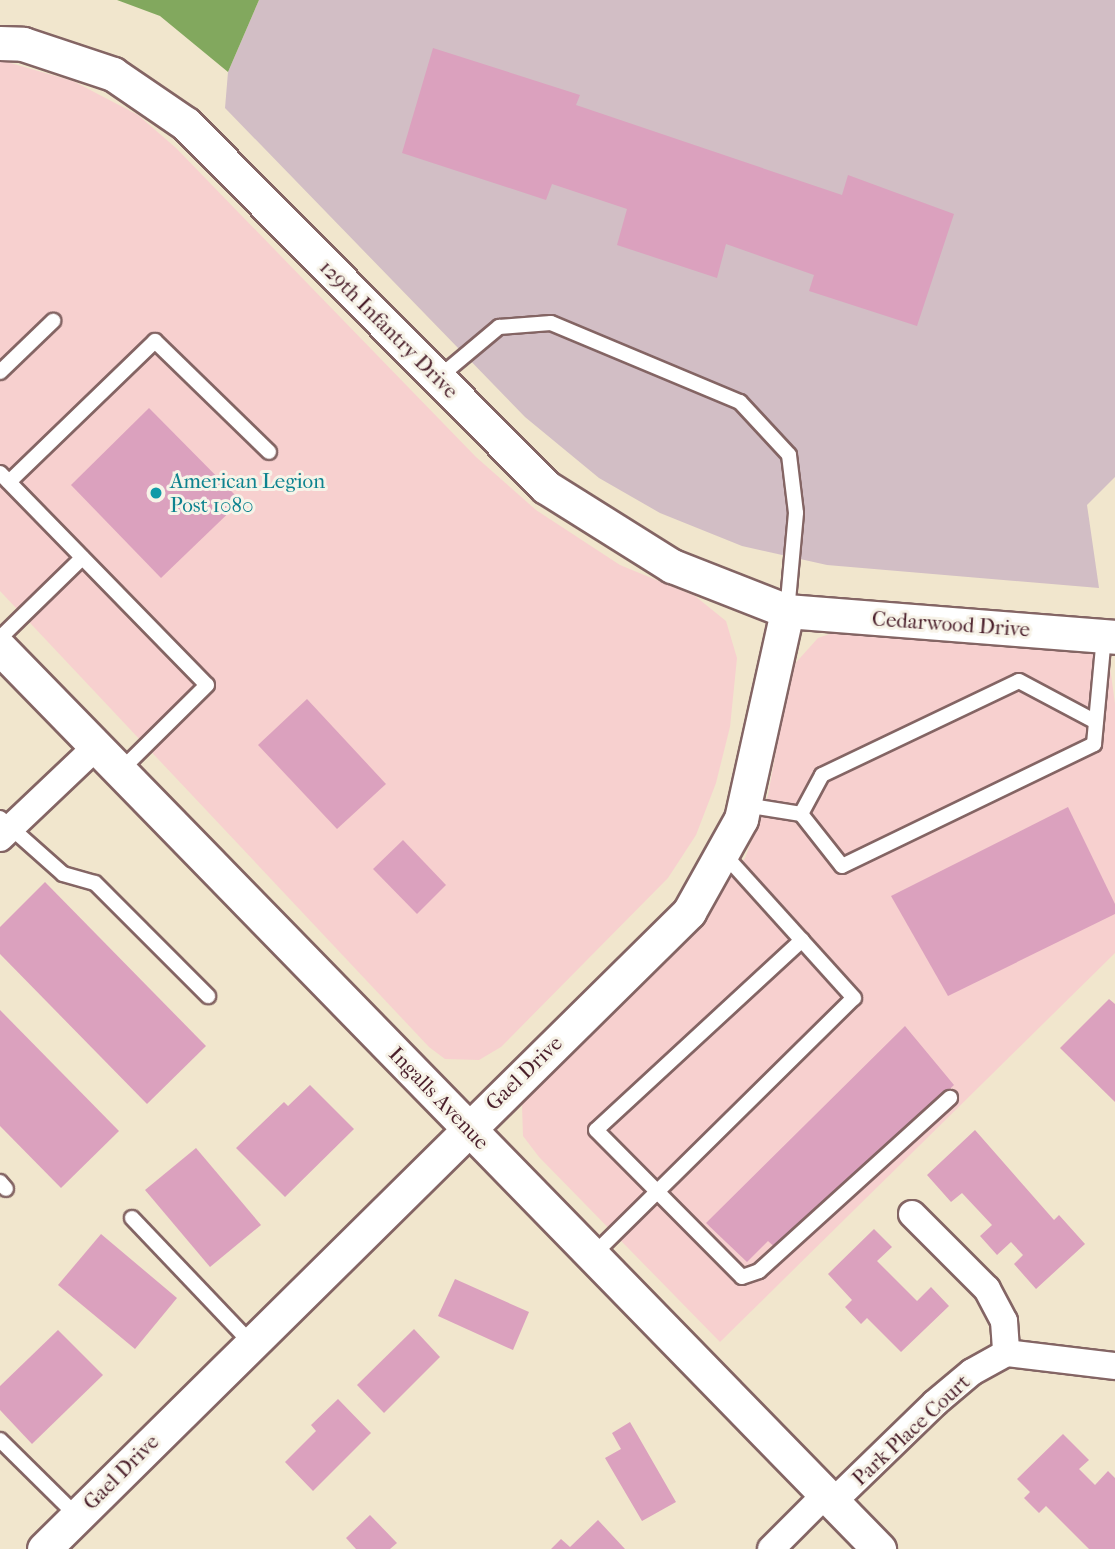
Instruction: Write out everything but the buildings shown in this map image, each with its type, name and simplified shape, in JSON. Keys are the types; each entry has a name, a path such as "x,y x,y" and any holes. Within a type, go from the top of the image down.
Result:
{"street":[{"name":"129th Infantry Drive","path":"0,43 23,44 113,74 186,124 546,487 671,566 788,611"},
{"name":"Cedarwood Drive","path":"788,611 1110,636"},
{"name":"Gael Drive","path":"44,1549 467,1127 689,912 723,852 745,804 788,611"},
{"name":"Ingalls Avenue","path":"0,648 879,1549"},
{"path":"3,828 96,747"},
{"path":"912,1214 987,1289 1004,1321 1006,1353 1115,1367"},
{"name":"Park Place Court","path":"771,1549 972,1372 1006,1353"}],"lane":[{"path":"0,372 53,321"},
{"path":"438,379 499,327 551,323 740,402 789,455 796,513 788,611"},
{"path":"120,771 207,685 4,477 155,341 269,453"},
{"path":"0,638 82,558"},
{"path":"745,804 801,814 842,866 1094,744 1110,636"},
{"path":"801,814 822,775 1019,681 1097,722"},
{"path":"3,828 64,874 95,883 208,996"},
{"path":"593,1255 854,998 723,852"},
{"path":"802,940 596,1130 742,1277 760,1271 950,1098"},
{"path":"132,1218 251,1343"},
{"path":"0,1440 77,1516"}],"shaded area":[{"path":"259,0 1115,0 1115,477 1087,505 1099,588 827,565 742,546 660,513 599,478 525,417 225,108 228,72"},
{"path":"0,60 73,81 138,115 176,148 476,457 536,510 620,565 695,596 726,621 737,658 730,727 716,783 696,835 668,878 501,1047 479,1060 445,1059 429,1047 0,591"},
{"path":"841,630 1108,652 1115,704 1115,953 720,1342 539,1157 523,1136 522,1106 528,1089 694,925 745,858 768,795 791,668 818,638"}],"green space":[{"path":"117,0 259,0 228,72 160,16"}],"place":[{"name":"American Legion Post 1080","path":"156,493"}]}
